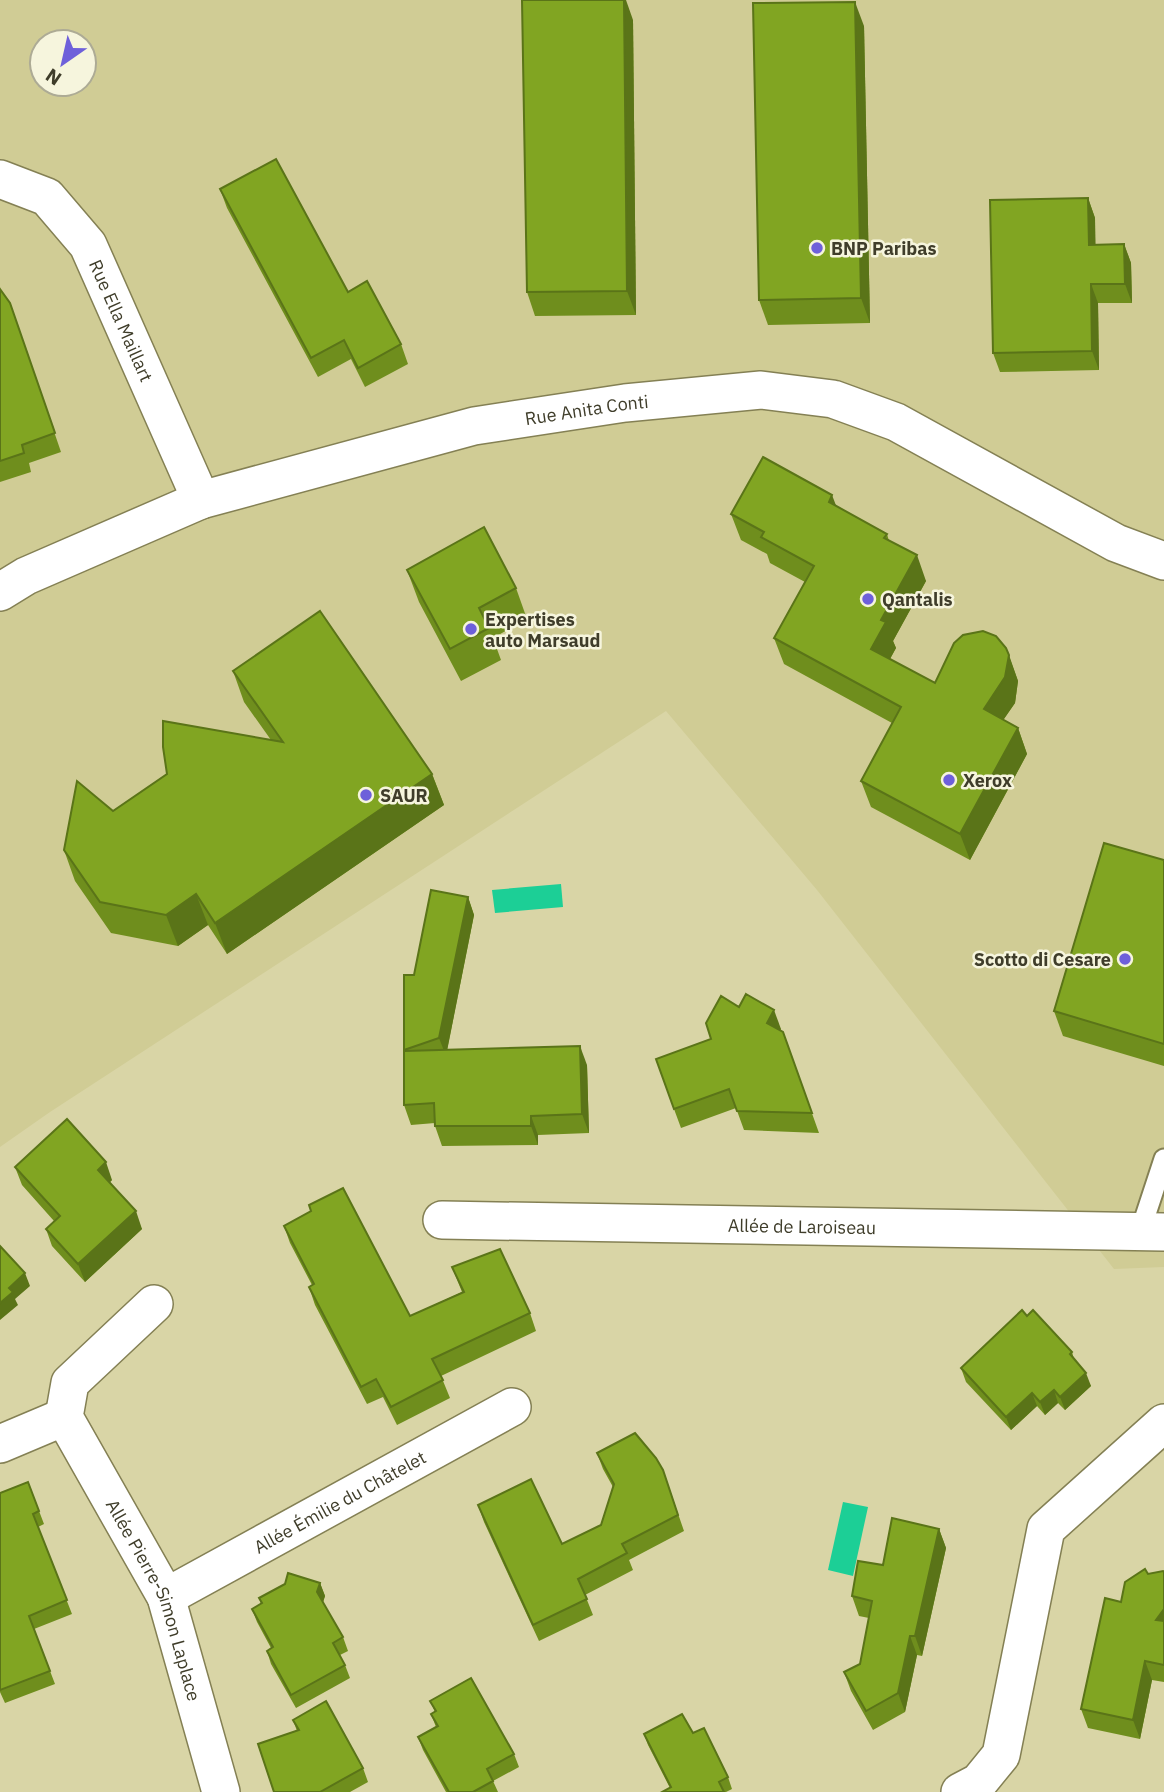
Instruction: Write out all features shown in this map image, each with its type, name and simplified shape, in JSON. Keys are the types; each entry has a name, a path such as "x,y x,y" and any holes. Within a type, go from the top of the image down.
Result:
{"street":[{"name":"Rue Ella Maillart","path":"0,179 47,197 88,246 201,500"},
{"name":"Rue Anita Conti","path":"0,592 26,576 201,500 474,426 625,403 761,390 833,399 896,422 1116,543 1164,561"},
{"name":"Allée de Laroiseau","path":"443,1220 1152,1232"},
{"path":"0,1444 64,1417 70,1383 154,1304"},
{"name":"Allée Émilie du Châtelet","path":"166,1597 512,1407"},
{"name":"Allée Pierre-Simon Laplace","path":"64,1417 166,1597 221,1792"},
{"path":"960,1792 979,1782 1001,1755 1046,1529 1164,1423"}],"lane":[{"path":"1152,1232 1164,1159"}],"shaded area":[{"path":"0,0 1164,0 1164,1267 1114,1269 817,890 666,711 0,1147"},
{"path":"561,884 563,907 495,913 492,890"},
{"path":"843,1502 868,1507 853,1576 828,1570"}],"building":[{"path":"522,0 624,0 627,291 527,292"},
{"name":"BNP Paribas","path":"855,2 861,298 759,300 753,3"},
{"path":"276,159 348,292 367,281 401,344 358,368 344,340 311,358 220,189"},
{"path":"1088,198 1089,245 1124,244 1125,284 1091,284 1092,351 993,353 990,200"},
{"path":"0,289 10,303 55,433 22,445 24,453 0,461"},
{"path":"763,457 832,495 829,502 887,534 884,538 917,555 881,620 886,622 871,649 935,683 954,643 963,635 983,631 996,636 1006,648 1009,655 1005,677 984,709 1018,728 960,834 861,781 901,707 774,638 814,566 761,537 764,532 731,514"},
{"path":"484,527 516,588 479,608 489,628 450,649 407,570"},
{"name":"SAUR","path":"320,611 432,774 215,923 196,894 166,915 100,902 64,850 77,781 113,811 167,774 163,721 283,742 233,671"},
{"name":"Scotto di Cesare","path":"1104,843 1164,860 1164,1044 1054,1011"},
{"path":"431,890 468,897 439,1038 404,1050 404,975 414,975"},
{"path":"746,994 774,1010 767,1023 783,1032 812,1113 737,1111 729,1089 674,1109 656,1059 711,1039 706,1023 721,996 739,1007"},
{"path":"580,1046 582,1114 531,1116 531,1126 435,1126 434,1103 404,1105 404,1051"},
{"path":"67,1119 106,1162 98,1170 136,1211 78,1264 46,1229 60,1216 15,1167"},
{"path":"343,1188 410,1316 464,1292 452,1267 500,1249 530,1313 432,1359 443,1380 391,1407 376,1379 361,1387 309,1287 314,1284 284,1226 311,1211 309,1205"},
{"path":"0,1246 25,1273 9,1288 13,1292 0,1303"},
{"path":"1022,1310 1027,1316 1033,1310 1072,1352 1070,1354 1086,1373 1060,1397 1054,1390 1040,1402 1032,1393 1006,1417 961,1368"},
{"path":"635,1433 663,1470 678,1515 622,1544 627,1553 578,1579 587,1599 533,1625 478,1505 531,1479 562,1544 601,1525 614,1484 597,1453"},
{"path":"28,1482 39,1511 33,1514 67,1600 29,1616 50,1671 0,1690 0,1493"},
{"path":"892,1518 939,1529 915,1636 910,1636 898,1693 866,1711 844,1672 860,1664 872,1601 852,1596 858,1561 883,1565"},
{"path":"1145,1569 1148,1574 1164,1572 1164,1609 1156,1620 1164,1621 1164,1665 1145,1661 1133,1720 1081,1709 1105,1598 1121,1602 1125,1582"},
{"path":"288,1573 320,1583 317,1592 343,1637 333,1643 345,1665 291,1695 267,1651 273,1647 252,1609 262,1603 259,1598 285,1584"},
{"path":"471,1678 514,1754 487,1769 493,1781 473,1792 449,1792 418,1737 438,1726 431,1714 436,1711 430,1701"},
{"path":"326,1701 363,1768 320,1792 274,1792 258,1744 299,1730 293,1720"},
{"path":"682,1714 693,1733 704,1728 728,1777 719,1782 724,1792 662,1792 671,1787 644,1734"}],"place":[{"name":"BNP Paribas","path":"817,248"},
{"name":"Qantalis","path":"868,599"},
{"name":"Expertises auto Marsaud","path":"471,629"},
{"name":"Xerox","path":"949,780"},
{"name":"SAUR","path":"366,795"},
{"name":"Scotto di Cesare","path":"1125,959"}]}
